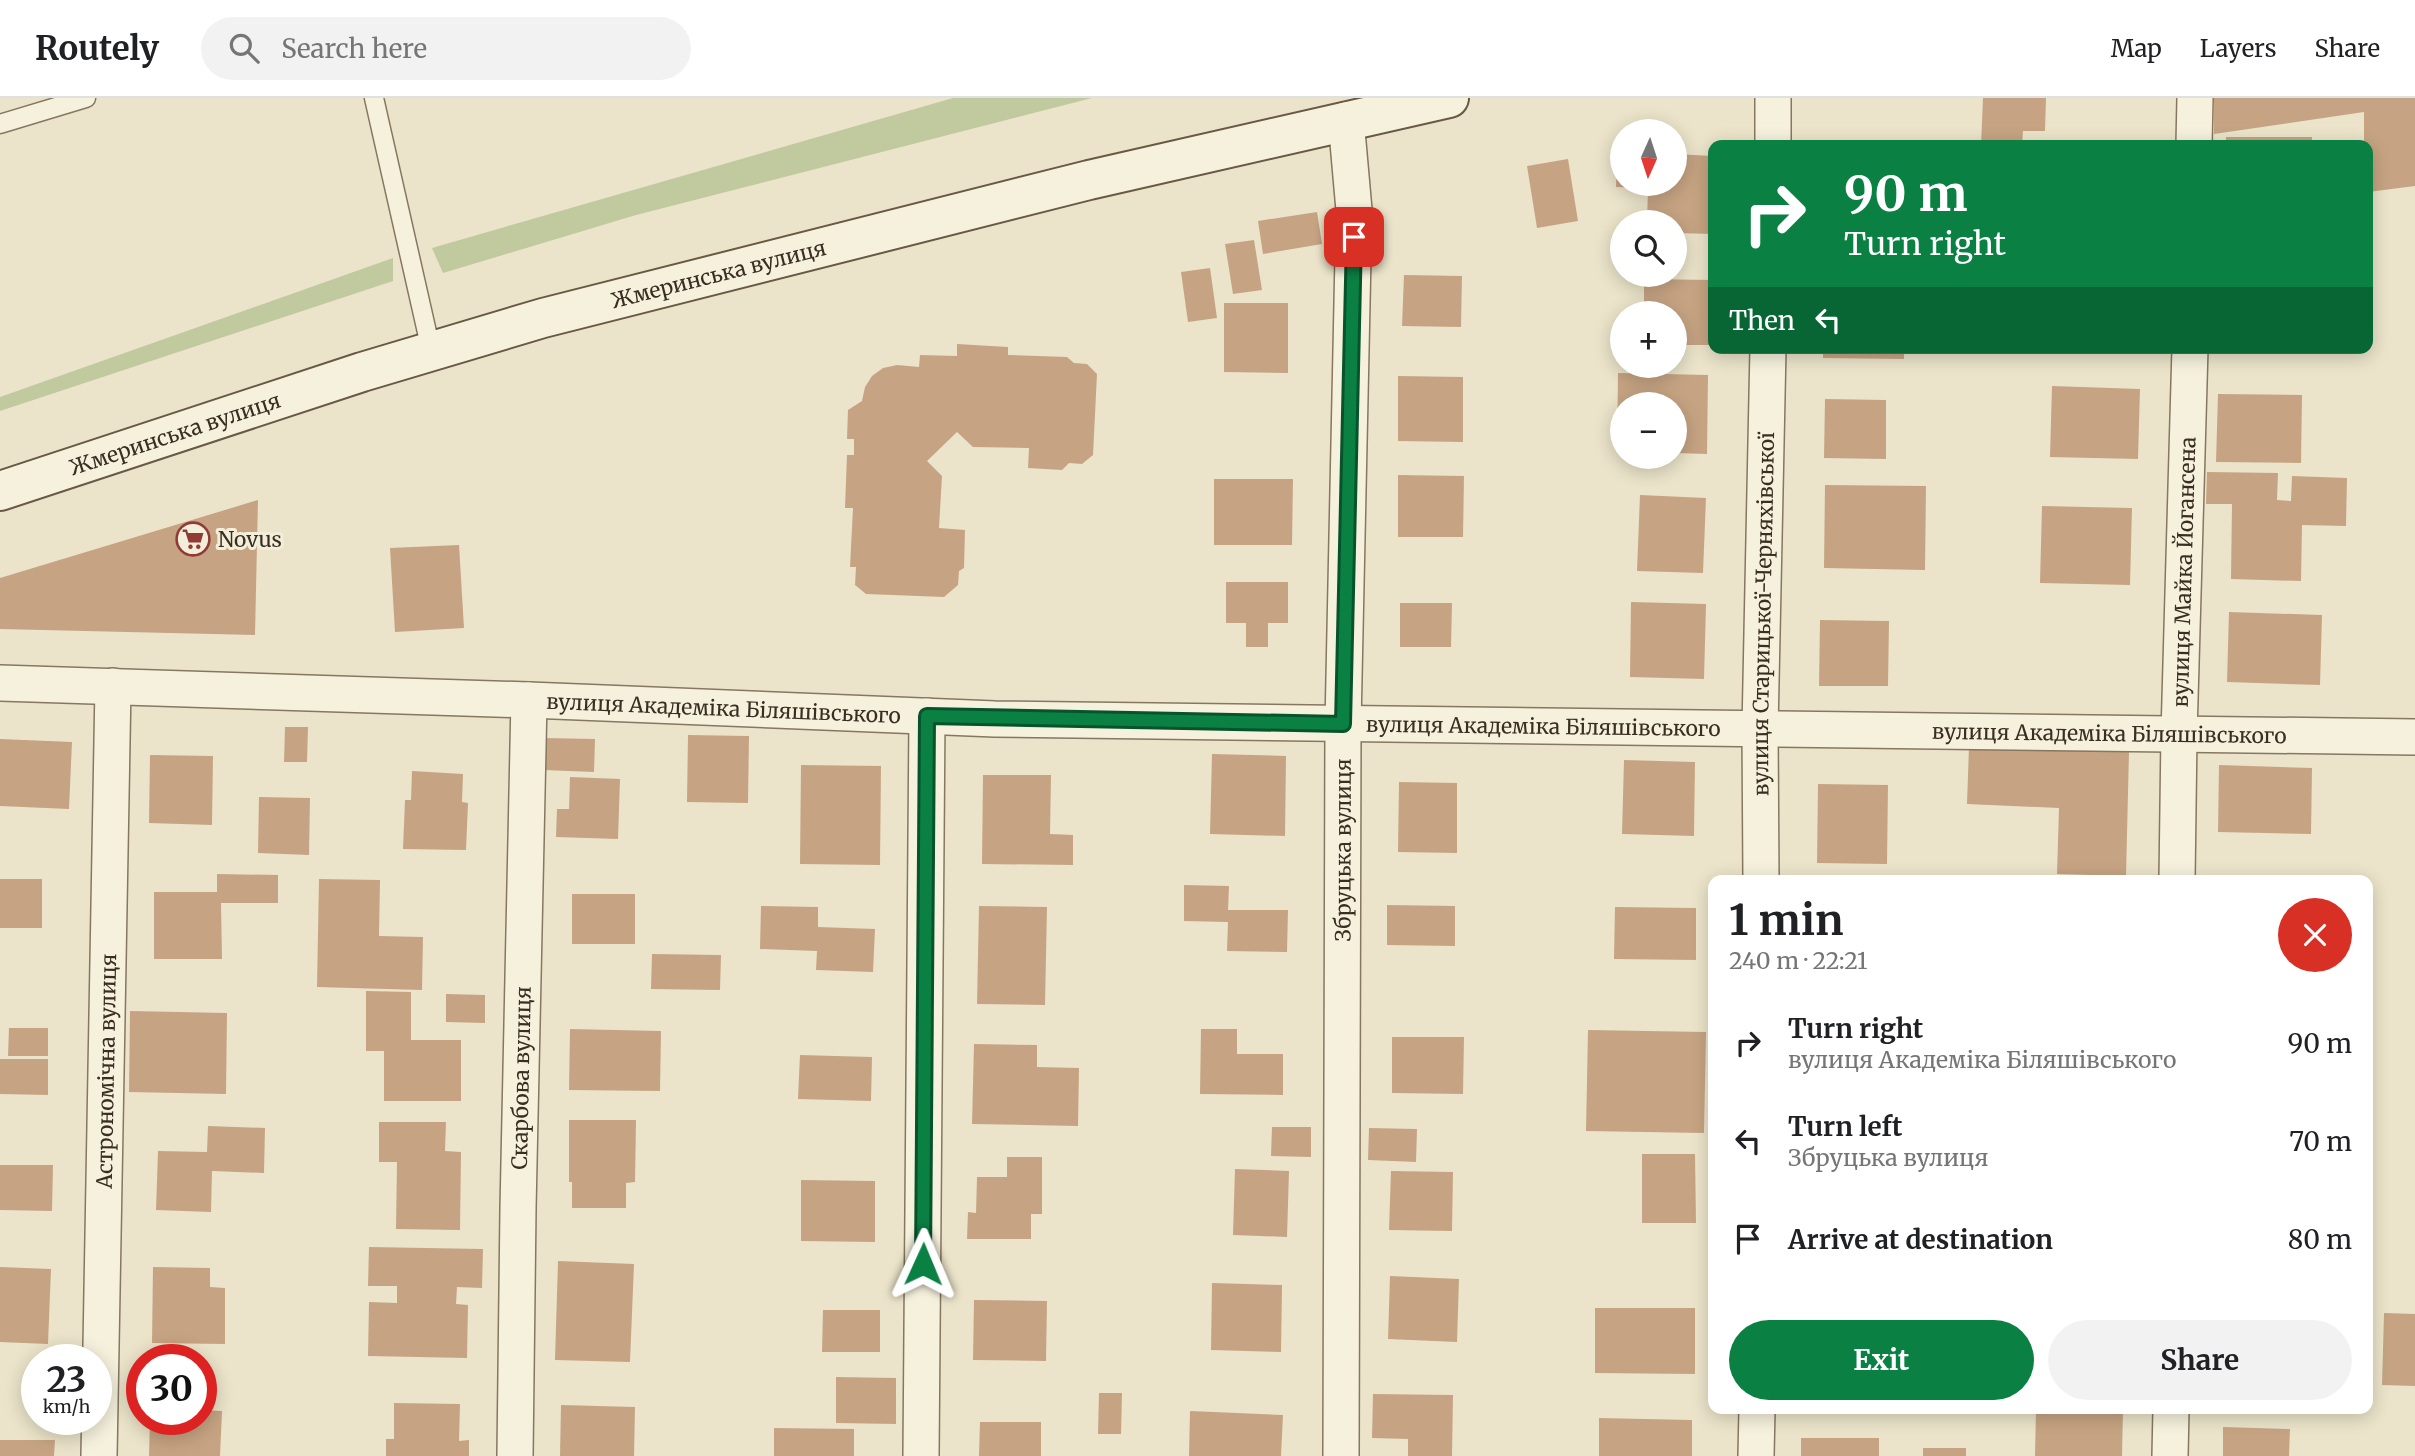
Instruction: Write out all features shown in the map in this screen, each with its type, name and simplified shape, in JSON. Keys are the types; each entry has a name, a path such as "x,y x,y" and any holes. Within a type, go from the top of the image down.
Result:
{"main road":[{"name":"Жмеринська вулиця","path":"0,491 431,350 724,271 1089,180 1449,98"}],"street":[{"path":"1773,98 1773,140"},
{"path":"2194,140 2195,98"},
{"name":"Збруцька вулиця","path":"1341,1456 1343,724 1354,210 1346,120"},
{"name":"вулиця Старицької-Черняхівської","path":"1760,875 1760,729 1769,354"},
{"name":"вулиця Майка Йогансена","path":"2177,875 2190,354"},
{"name":"вулиця Академіка Біляшівського","path":"0,683 927,716 1343,724 2415,737"},
{"name":"Астрономічна вулиця","path":"99,1456 113,686"},
{"name":"Скарбова вулиця","path":"514,1456 529,700"},
{"path":"921,1456 927,716"},
{"path":"1756,1456 1757,1414"},
{"path":"2170,1456 2171,1414"}],"lane":[{"path":"0,124 86,98"},
{"path":"374,98 431,350"}],"green space":[{"path":"953,98 1092,98 636,215 443,273 432,248"},
{"path":"393,258 393,281 0,411 0,397"}],"building":[{"path":"1983,98 2046,98 2045,131 2023,131 2022,140 1981,140"},
{"path":"2214,98 2415,98 2415,186 2373,191 2373,140 2364,140 2364,112 2214,134"},
{"path":"2226,137 2312,137 2312,140 2226,140"},
{"path":"1687,155 1708,156 1708,234 1687,233 1687,210 1647,210 1648,196 1687,196"},
{"path":"1568,159 1578,221 1537,228 1527,166"},
{"path":"1317,212 1322,244 1263,254 1258,221"},
{"path":"1254,240 1262,290 1233,294 1225,244"},
{"path":"1210,268 1217,318 1188,322 1181,272"},
{"path":"1404,275 1462,276 1461,327 1402,326"},
{"path":"1687,280 1708,280 1708,345 1687,345 1687,301 1644,301 1644,287 1687,287"},
{"path":"1224,303 1288,303 1288,373 1224,372"},
{"path":"957,344 1008,347 1008,355 1067,357 1074,363 1087,364 1097,374 1093,455 1082,464 1069,463 1062,470 1028,468 1029,448 973,447 957,432 927,461 942,476 939,528 965,530 964,568 959,571 958,585 944,597 866,594 855,585 856,567 850,567 853,508 845,508 847,455 854,455 854,439 847,439 848,410 862,401 865,387 872,376 883,368 897,365 919,367 920,355 957,356"},
{"path":"1823,354 1904,354 1904,359 1823,358"},
{"path":"1687,375 1708,375 1707,454 1687,453 1687,392 1618,392 1618,378 1687,378"},
{"path":"1398,376 1463,377 1463,442 1398,441"},
{"path":"2052,386 2140,389 2138,459 2050,457"},
{"path":"2218,394 2302,395 2301,463 2216,462"},
{"path":"1825,399 1886,400 1886,459 1824,458"},
{"path":"2207,472 2278,473 2277,500 2291,501 2292,476 2347,478 2346,526 2302,525 2301,581 2231,579 2232,504 2206,504"},
{"path":"1398,475 1464,476 1463,537 1398,537"},
{"path":"1214,479 1293,479 1292,545 1214,545"},
{"path":"1825,485 1926,486 1925,570 1824,568"},
{"path":"1640,495 1706,498 1703,573 1637,571"},
{"name":"Novus","path":"258,500 255,635 0,629 0,578"},
{"path":"2042,506 2132,508 2130,585 2040,583"},
{"path":"459,545 464,628 395,632 390,548"},
{"path":"1226,582 1288,582 1288,623 1268,623 1268,647 1246,647 1246,623 1226,623"},
{"path":"1631,602 1706,604 1704,679 1630,677"},
{"path":"1400,603 1452,603 1451,647 1400,647"},
{"path":"2229,612 2322,615 2320,685 2227,682"},
{"path":"1820,620 1889,621 1888,686 1819,686"},
{"path":"285,727 308,727 307,762 284,762"},
{"path":"688,735 749,736 748,803 687,802"},
{"path":"544,738 595,739 594,772 543,770"},
{"path":"0,739 72,742 69,809 0,806"},
{"path":"1969,747 2129,752 2126,875 2057,874 2059,808 1967,804"},
{"path":"1212,754 1286,756 1285,836 1210,834"},
{"path":"150,755 213,756 212,825 149,823"},
{"path":"1624,760 1695,762 1694,836 1622,834"},
{"path":"801,765 881,766 880,865 800,864"},
{"path":"2219,765 2312,768 2311,834 2218,832"},
{"path":"412,771 463,774 462,802 468,803 466,850 403,849 405,800 411,800"},
{"path":"983,775 1051,775 1050,834 1073,835 1073,865 982,864"},
{"path":"570,777 620,779 618,839 556,837 557,809 569,809"},
{"path":"1399,782 1457,783 1457,853 1398,852"},
{"path":"1818,784 1888,785 1887,864 1817,863"},
{"path":"259,797 310,798 309,855 258,853"},
{"path":"217,874 278,875 278,903 221,903 222,959 154,959 154,892 217,892"},
{"path":"0,879 42,879 42,928 0,928"},
{"path":"319,879 380,880 379,936 423,937 422,990 317,987"},
{"path":"1184,885 1229,886 1228,910 1288,910 1287,952 1227,951 1228,922 1184,921"},
{"path":"572,894 635,894 635,944 572,944"},
{"path":"1387,905 1455,906 1455,946 1387,945"},
{"path":"761,906 818,907 818,927 875,929 873,972 816,970 817,951 760,949"},
{"path":"979,906 1047,907 1045,1005 977,1004"},
{"path":"1615,907 1696,908 1696,960 1614,959"},
{"path":"652,954 721,955 720,990 651,989"},
{"path":"366,991 411,992 411,1040 461,1040 461,1101 384,1101 384,1051 366,1051"},
{"path":"446,994 485,995 485,1023 446,1022"},
{"path":"130,1011 227,1013 226,1094 129,1092"},
{"path":"9,1028 48,1028 48,1056 8,1056"},
{"path":"570,1029 661,1031 660,1091 569,1090"},
{"path":"1201,1029 1237,1029 1237,1054 1283,1054 1283,1095 1200,1094"},
{"path":"1588,1030 1706,1032 1704,1133 1586,1131"},
{"path":"1392,1037 1464,1037 1463,1094 1392,1093"},
{"path":"974,1044 1037,1045 1037,1067 1079,1068 1078,1126 972,1124"},
{"path":"800,1055 872,1057 871,1101 798,1099"},
{"path":"0,1059 48,1059 48,1095 0,1094"},
{"path":"569,1120 636,1120 635,1182 626,1183 626,1208 572,1208 572,1182 569,1182"},
{"path":"379,1122 446,1122 445,1151 461,1152 460,1230 396,1229 397,1162 379,1162"},
{"path":"208,1126 265,1128 264,1173 212,1171 211,1212 156,1210 158,1151 207,1152"},
{"path":"1272,1127 1311,1127 1311,1157 1271,1156"},
{"path":"1369,1128 1417,1129 1416,1162 1368,1160"},
{"path":"1642,1154 1695,1154 1696,1223 1642,1223"},
{"path":"1007,1157 1042,1157 1042,1214 1031,1214 1031,1239 967,1239 968,1212 976,1213 977,1177 1007,1177"},
{"path":"0,1165 53,1165 52,1211 0,1210"},
{"path":"1235,1169 1289,1171 1287,1237 1233,1235"},
{"path":"1391,1171 1453,1172 1452,1231 1389,1230"},
{"path":"801,1180 875,1181 875,1242 801,1241"},
{"path":"369,1247 483,1249 482,1288 457,1287 456,1304 468,1305 467,1358 368,1356 369,1302 397,1303 397,1286 368,1286"},
{"path":"558,1261 634,1264 630,1362 555,1360"},
{"path":"0,1267 51,1269 48,1344 0,1342"},
{"path":"153,1267 210,1268 210,1287 225,1288 225,1344 152,1343"},
{"path":"1390,1276 1459,1279 1457,1342 1388,1339"},
{"path":"1212,1283 1282,1285 1281,1352 1211,1350"},
{"path":"974,1300 1047,1301 1046,1361 973,1360"},
{"path":"1595,1308 1695,1308 1695,1374 1595,1373"},
{"path":"823,1310 880,1310 880,1352 822,1352"},
{"path":"2384,1313 2415,1314 2415,1386 2382,1385"},
{"path":"836,1377 896,1378 896,1424 836,1423"},
{"path":"1099,1393 1122,1393 1121,1434 1098,1434"},
{"path":"1373,1394 1453,1395 1452,1456 1408,1456 1408,1439 1372,1438"},
{"path":"394,1403 460,1404 459,1441 469,1440 469,1456 386,1456 386,1439 394,1439"},
{"path":"561,1405 635,1407 634,1456 560,1456"},
{"path":"217,1411 222,1411 220,1456 149,1456 150,1435 217,1435"},
{"path":"1190,1411 1283,1415 1281,1456 1189,1456"},
{"path":"2036,1414 2123,1414 2122,1456 2035,1456"},
{"path":"1599,1418 1692,1420 1692,1456 1599,1456"},
{"path":"980,1422 1041,1422 1041,1456 979,1456"},
{"path":"2223,1427 2290,1429 2289,1456 2223,1456"},
{"path":"774,1428 854,1429 854,1456 774,1456"},
{"path":"1801,1438 1879,1438 1879,1456 1801,1456"},
{"path":"0,1440 55,1440 54,1456 0,1456"},
{"path":"1923,1448 1966,1448 1966,1456 1923,1456"}],"place":[{"name":"Novus","path":"193,539"}],"route":[{"path":"923,1264 927,716 1343,724 1354,237"}]}
